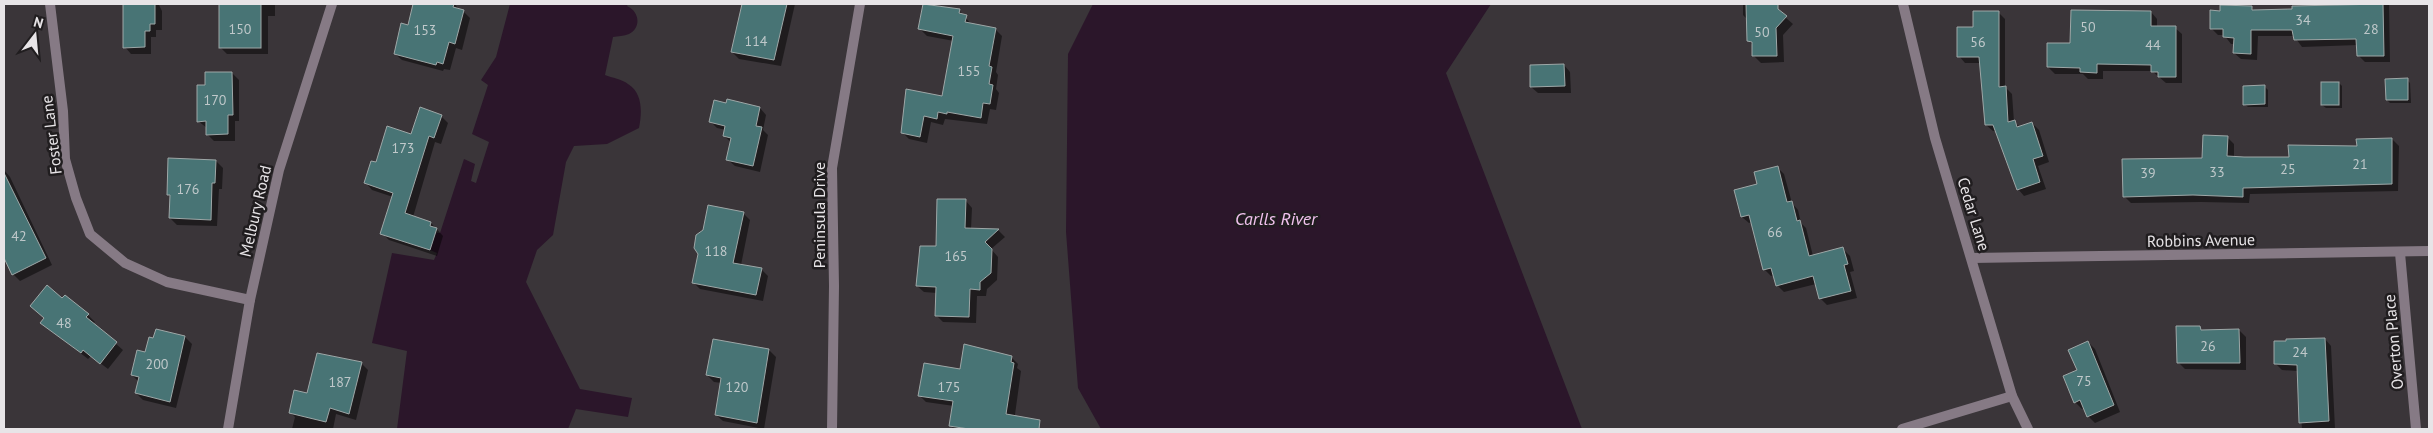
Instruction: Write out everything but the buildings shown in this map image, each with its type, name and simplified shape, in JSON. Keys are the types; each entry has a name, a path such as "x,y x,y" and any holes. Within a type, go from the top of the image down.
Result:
{"street":[{"name":"Foster Lane","path":"50,4 63,111 66,159 76,198 90,234 125,263 167,282 250,300"},
{"name":"Melbury Road","path":"228,429 250,300 279,170 332,4"},
{"name":"Peninsula Drive","path":"832,429 834,286 832,168 860,4"},
{"name":"Cedar Lane","path":"1903,4 1935,138 2012,396 2028,429"},
{"name":"Robbins Avenue","path":"1972,258 2429,252"},
{"name":"Overton Place","path":"2400,253 2416,429"},
{"path":"1902,429 2012,396"}],"water":[{"path":"510,4 628,4 627,6 636,15 637,23 633,31 627,35 613,37 605,75 626,82 633,88 639,98 641,110 639,128 607,144 574,146 566,162 553,235 537,250 526,282 580,389 632,398 628,417 576,409 568,429 397,429 407,351 372,343 392,253 434,260 437,253 430,250 436,233 440,233 464,159 475,164 471,181 476,183 489,142 472,134 488,85 481,80 496,57"},
{"name":"Carlls River","path":"1093,4 1491,4 1446,73 1582,429 1101,429 1078,388 1066,232 1068,54"}]}
